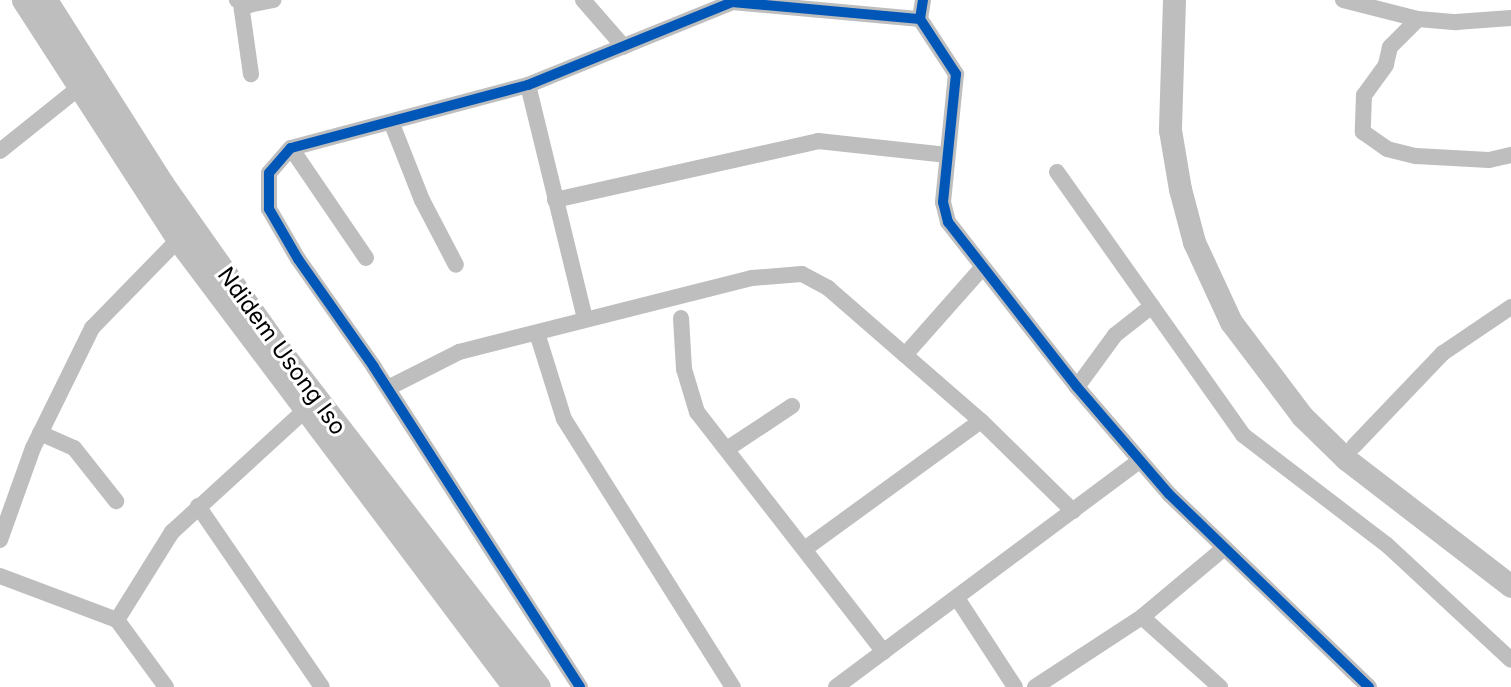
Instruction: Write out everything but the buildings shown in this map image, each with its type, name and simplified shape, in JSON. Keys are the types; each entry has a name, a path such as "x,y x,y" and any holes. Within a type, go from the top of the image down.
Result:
{"highway":[{"name":"Ndidem Usong Iso","path":"23,0 178,240 303,412 514,687"},
{"name":"Ndidem Usong Iso","path":"46,0 162,183 279,349 539,687"},
{"path":"1174,0 1170,130 1180,188 1194,242 1231,322 1302,416 1346,459 1511,586"},
{"path":"1190,0 1181,107 1195,198 1236,299 1285,375 1354,446 1511,567"}],"street":[{"path":"251,74 239,2 273,0"},
{"path":"583,0 624,47"},
{"path":"923,0 920,19 956,74 943,213 982,268 1077,387 1140,460 1223,549 1369,687"},
{"path":"1343,0 1418,19 1455,22 1511,18"},
{"path":"580,687 388,388 269,209 269,173 291,148 392,124 528,85 717,6 757,1 920,19"},
{"path":"1418,19 1390,47 1386,65 1364,95 1363,132 1387,149 1416,156 1489,160 1511,155"},
{"path":"528,85 584,319"},
{"path":"0,151 80,87"},
{"path":"392,124 422,200 456,265"},
{"path":"555,200 818,141 947,155"},
{"path":"291,148 366,258"},
{"path":"1057,172 1242,435 1387,545 1511,660"},
{"path":"0,540 40,433 92,328 178,240"},
{"path":"905,355 982,268"},
{"path":"388,388 458,352 752,278 802,274 828,288 981,421 1073,511"},
{"path":"1077,387 1115,335 1152,306"},
{"path":"1354,446 1443,353 1511,307"},
{"path":"681,318 689,397 884,652"},
{"path":"537,333 564,419 733,687"},
{"path":"727,449 792,406"},
{"path":"117,620 156,553 198,506 303,412"},
{"path":"806,548 981,421"},
{"path":"40,433 74,448 116,501"},
{"path":"836,687 1140,460"},
{"path":"198,506 322,687"},
{"path":"1035,687 1142,617 1223,549"},
{"path":"0,576 117,620 166,687"},
{"path":"957,598 1015,687"},
{"path":"1142,617 1220,687"}],"cycle path":[{"path":"923,0 920,19 956,74 943,202 948,222 1077,387 1169,494 1369,687"},
{"path":"580,687 374,367 298,259 269,209 269,173 291,148 528,85 732,2 920,19"}]}
